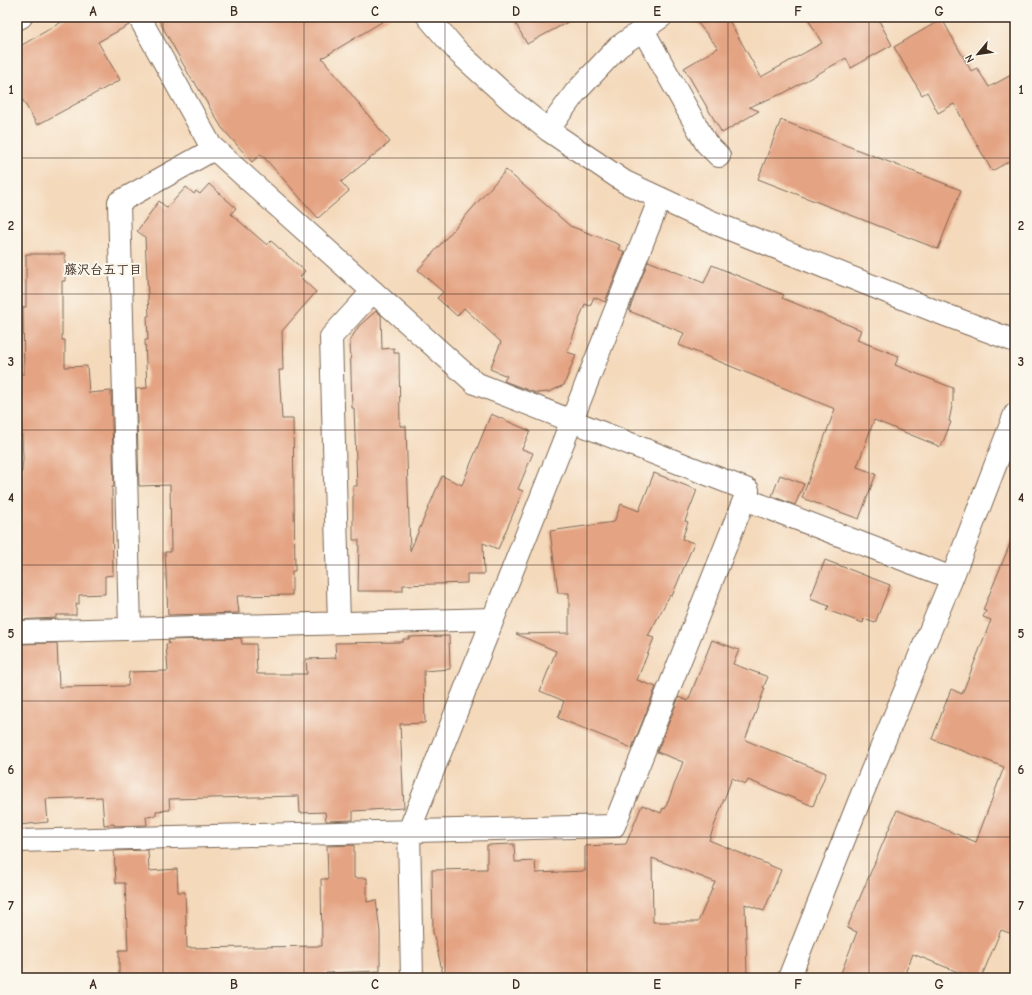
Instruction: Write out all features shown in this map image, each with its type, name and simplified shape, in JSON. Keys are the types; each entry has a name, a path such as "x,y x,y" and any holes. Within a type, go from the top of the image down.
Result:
{"street":[{"path":"17,19 21,17"},
{"path":"17,841 614,826 748,490 475,383 214,149 139,17"},
{"path":"428,17 459,53 513,102 548,130 625,182 714,223 935,311 1015,340"},
{"path":"548,130 575,92 618,47 661,17"},
{"path":"642,30 706,143 719,156"},
{"path":"130,629 119,202 214,149"},
{"path":"412,978 409,831 660,198"},
{"path":"339,623 331,336 373,291"},
{"path":"789,978 860,798 952,578 1015,414"},
{"path":"745,499 952,578"},
{"path":"17,632 493,619"}],"building":[{"path":"70,17 127,17 129,25 98,42 120,80 37,125 17,90 17,48"},
{"path":"157,17 390,17 322,58 390,142 341,182 349,191 318,218 261,154 252,162 222,128 194,81 193,82"},
{"path":"512,17 577,17 527,44"},
{"path":"693,17 727,17 761,77 822,43 807,17 877,17 892,45 851,68 846,58 784,93 749,107 759,111 722,133 684,68 718,48"},
{"path":"942,19 971,71 977,68 989,87 1015,73 1015,158 992,171 954,104 938,113 927,92 922,95 894,47"},
{"path":"781,120 961,190 938,249 758,179"},
{"path":"506,170 570,226 620,245 618,249 625,252 605,302 594,297 590,306 585,304 567,352 576,355 564,385 549,392 536,393 504,381 507,376 490,369 501,342 464,308 457,316 437,298 443,292 418,270"},
{"path":"209,184 236,208 231,214 267,245 271,241 305,271 300,277 316,292 282,331 283,370 279,370 282,419 293,419 295,571 292,571 292,595 237,596 239,613 168,615 165,552 171,552 170,485 139,486 136,389 147,388 145,340 148,340 147,316 149,316 145,237 137,231 159,201 167,208 186,187 194,194 196,191 200,194"},
{"path":"26,254 65,254 65,281 62,281 62,340 65,340 65,367 87,366 89,393 111,391 114,487 112,487 113,575 105,576 105,594 79,595 79,604 76,604 76,615 56,615 56,618 17,620 17,472 22,472 23,458 19,374 24,374 23,307 26,307"},
{"path":"648,261 704,283 712,265 784,295 782,298 861,330 857,340 899,356 895,365 953,388 953,401 949,421 951,422 941,447 874,420 857,467 876,474 859,519 802,498 835,409 679,345 684,333 629,311"},
{"path":"376,311 381,315 382,349 394,348 394,353 399,353 400,426 406,426 410,551 442,476 462,485 491,414 530,431 522,449 533,453 518,489 523,491 498,549 483,543 484,574 467,574 467,583 403,585 403,591 358,591 359,540 353,540 353,486 357,486 354,408 352,408 350,340 359,326"},
{"path":"654,473 697,490 685,521 688,522 682,539 694,543 672,596 670,595 648,636 654,638 637,680 656,687 632,748 558,718 564,701 540,691 556,651 516,634 569,633 569,593 558,593 550,531 614,522 621,504 639,511"},
{"path":"780,475 804,484 795,505 772,496"},
{"path":"1014,534 1015,935 1001,930 981,978 973,978 913,954 903,978 839,978 857,932 847,928 897,810 976,842 1004,767 932,739 951,689 962,694 991,620 983,617 986,611 983,610"},
{"path":"825,560 890,585 875,623 864,619 863,623 827,610 829,606 810,599"},
{"path":"449,636 450,669 424,671 425,723 400,724 404,808 353,811 353,820 326,821 325,812 300,813 299,796 169,799 170,810 156,811 156,816 146,817 147,825 114,826 114,824 104,825 102,797 46,799 48,822 19,825 17,794 17,644 57,643 59,687 128,686 129,672 168,671 166,644 169,644 168,640 241,638 242,644 256,644 257,674 307,674 306,659 336,658 335,643 403,642 403,639 409,639 409,637"},
{"path":"712,640 739,650 733,664 768,677 745,740 826,773 813,806 748,780 746,784 732,778 709,840 781,870 764,911 745,904 747,975 684,978 444,978 433,932 432,870 487,869 487,845 514,844 515,862 535,861 536,873 585,871 585,846 626,844 642,805 661,813 663,808 665,809 683,762 657,752 679,697 688,701","holes":["652,858 715,882 698,922 653,922"]},
{"path":"354,845 354,878 367,878 367,902 376,900 380,932 380,971 326,973 326,978 119,978 119,950 128,950 125,883 116,883 114,851 148,850 149,871 177,869 178,892 185,892 187,948 322,946 321,879 328,879 327,846"}],"district":[{"name":"藤沢台五丁目","path":"103,269"}]}
